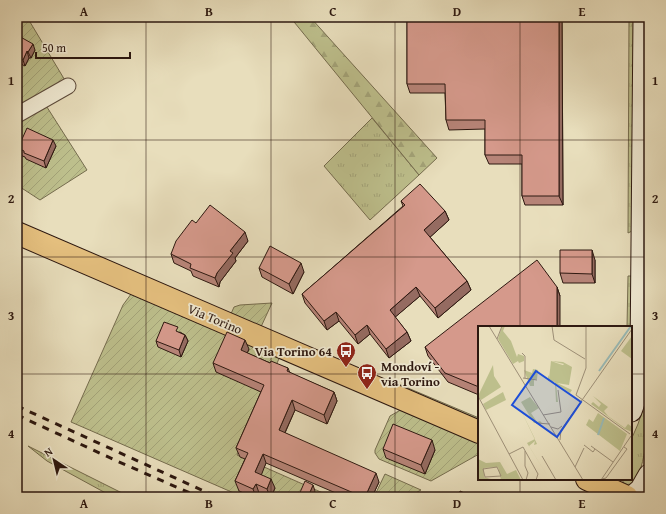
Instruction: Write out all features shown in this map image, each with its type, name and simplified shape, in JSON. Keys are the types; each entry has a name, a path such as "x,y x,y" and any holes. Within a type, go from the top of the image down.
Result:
{"main road":[{"name":"Via Torino","path":"17,233 478,432"},
{"path":"590,480 622,491"}],"street":[{"path":"632,408 640,375 645,243 644,17"},
{"path":"17,115 68,86"},
{"path":"622,491 641,489 649,475"}],"green space":[{"path":"17,17 27,17 66,82 17,110"},
{"path":"290,17 310,17 437,158 419,175"},
{"path":"629,17 635,17 632,231 628,233"},
{"path":"45,104 87,170 40,200 17,185 17,119"},
{"path":"372,118 419,175 370,220 324,166"},
{"path":"628,276 633,276 631,326 627,326"},
{"path":"649,277 649,405 647,436 643,462 635,481 629,486 624,484 622,480 632,480 632,438 642,412 645,397"},
{"path":"134,290 281,354 237,455 332,497 243,497 71,422 123,305"},
{"path":"272,303 260,329 230,316 234,307 240,305"},
{"path":"396,383 478,418 478,424 394,387"},
{"path":"404,408 478,441 478,455 431,481 379,459 375,453 375,450 390,416"},
{"path":"28,446 130,497 113,497 47,461"},
{"path":"385,474 421,490 408,497 374,497"}],"building":[{"path":"407,17 559,17 559,196 522,196 522,155 485,155 485,120 446,120 445,84 407,84"},
{"path":"17,35 33,44 28,52 27,51 23,60 17,57"},
{"path":"27,128 53,140 44,161 24,153 24,151 18,148"},
{"path":"420,184 445,211 424,230 467,281 435,308 416,287 390,310 407,332 386,349 367,325 355,335 336,312 324,321 302,294 405,205 401,201"},
{"path":"210,205 245,232 230,251 233,253 217,273 215,278 190,268 191,264 171,254 176,241 192,220 196,223"},
{"path":"270,246 301,263 289,284 259,268"},
{"path":"560,250 592,250 592,274 560,273"},
{"path":"537,260 557,287 557,326 478,326 478,387 445,373 425,347"},
{"path":"164,322 178,327 176,331 185,335 179,350 156,341"},
{"path":"227,332 245,340 241,350 270,363 271,361 288,368 287,371 334,392 324,415 292,400 279,430 376,473 365,497 263,454 255,472 271,479 267,489 256,484 253,489 235,481 248,453 236,448 264,385 213,363"},
{"path":"393,424 432,440 421,465 383,449"},
{"path":"305,481 313,485 308,497 298,497"},
{"path":"460,491 473,497 458,497"}],"railway":[{"path":"17,406 217,497"},
{"path":"17,415 199,497"}],"place":[{"name":"Via Torino 64","path":"346,368"},
{"name":"Mondoví - via Torino","path":"367,390"}]}
